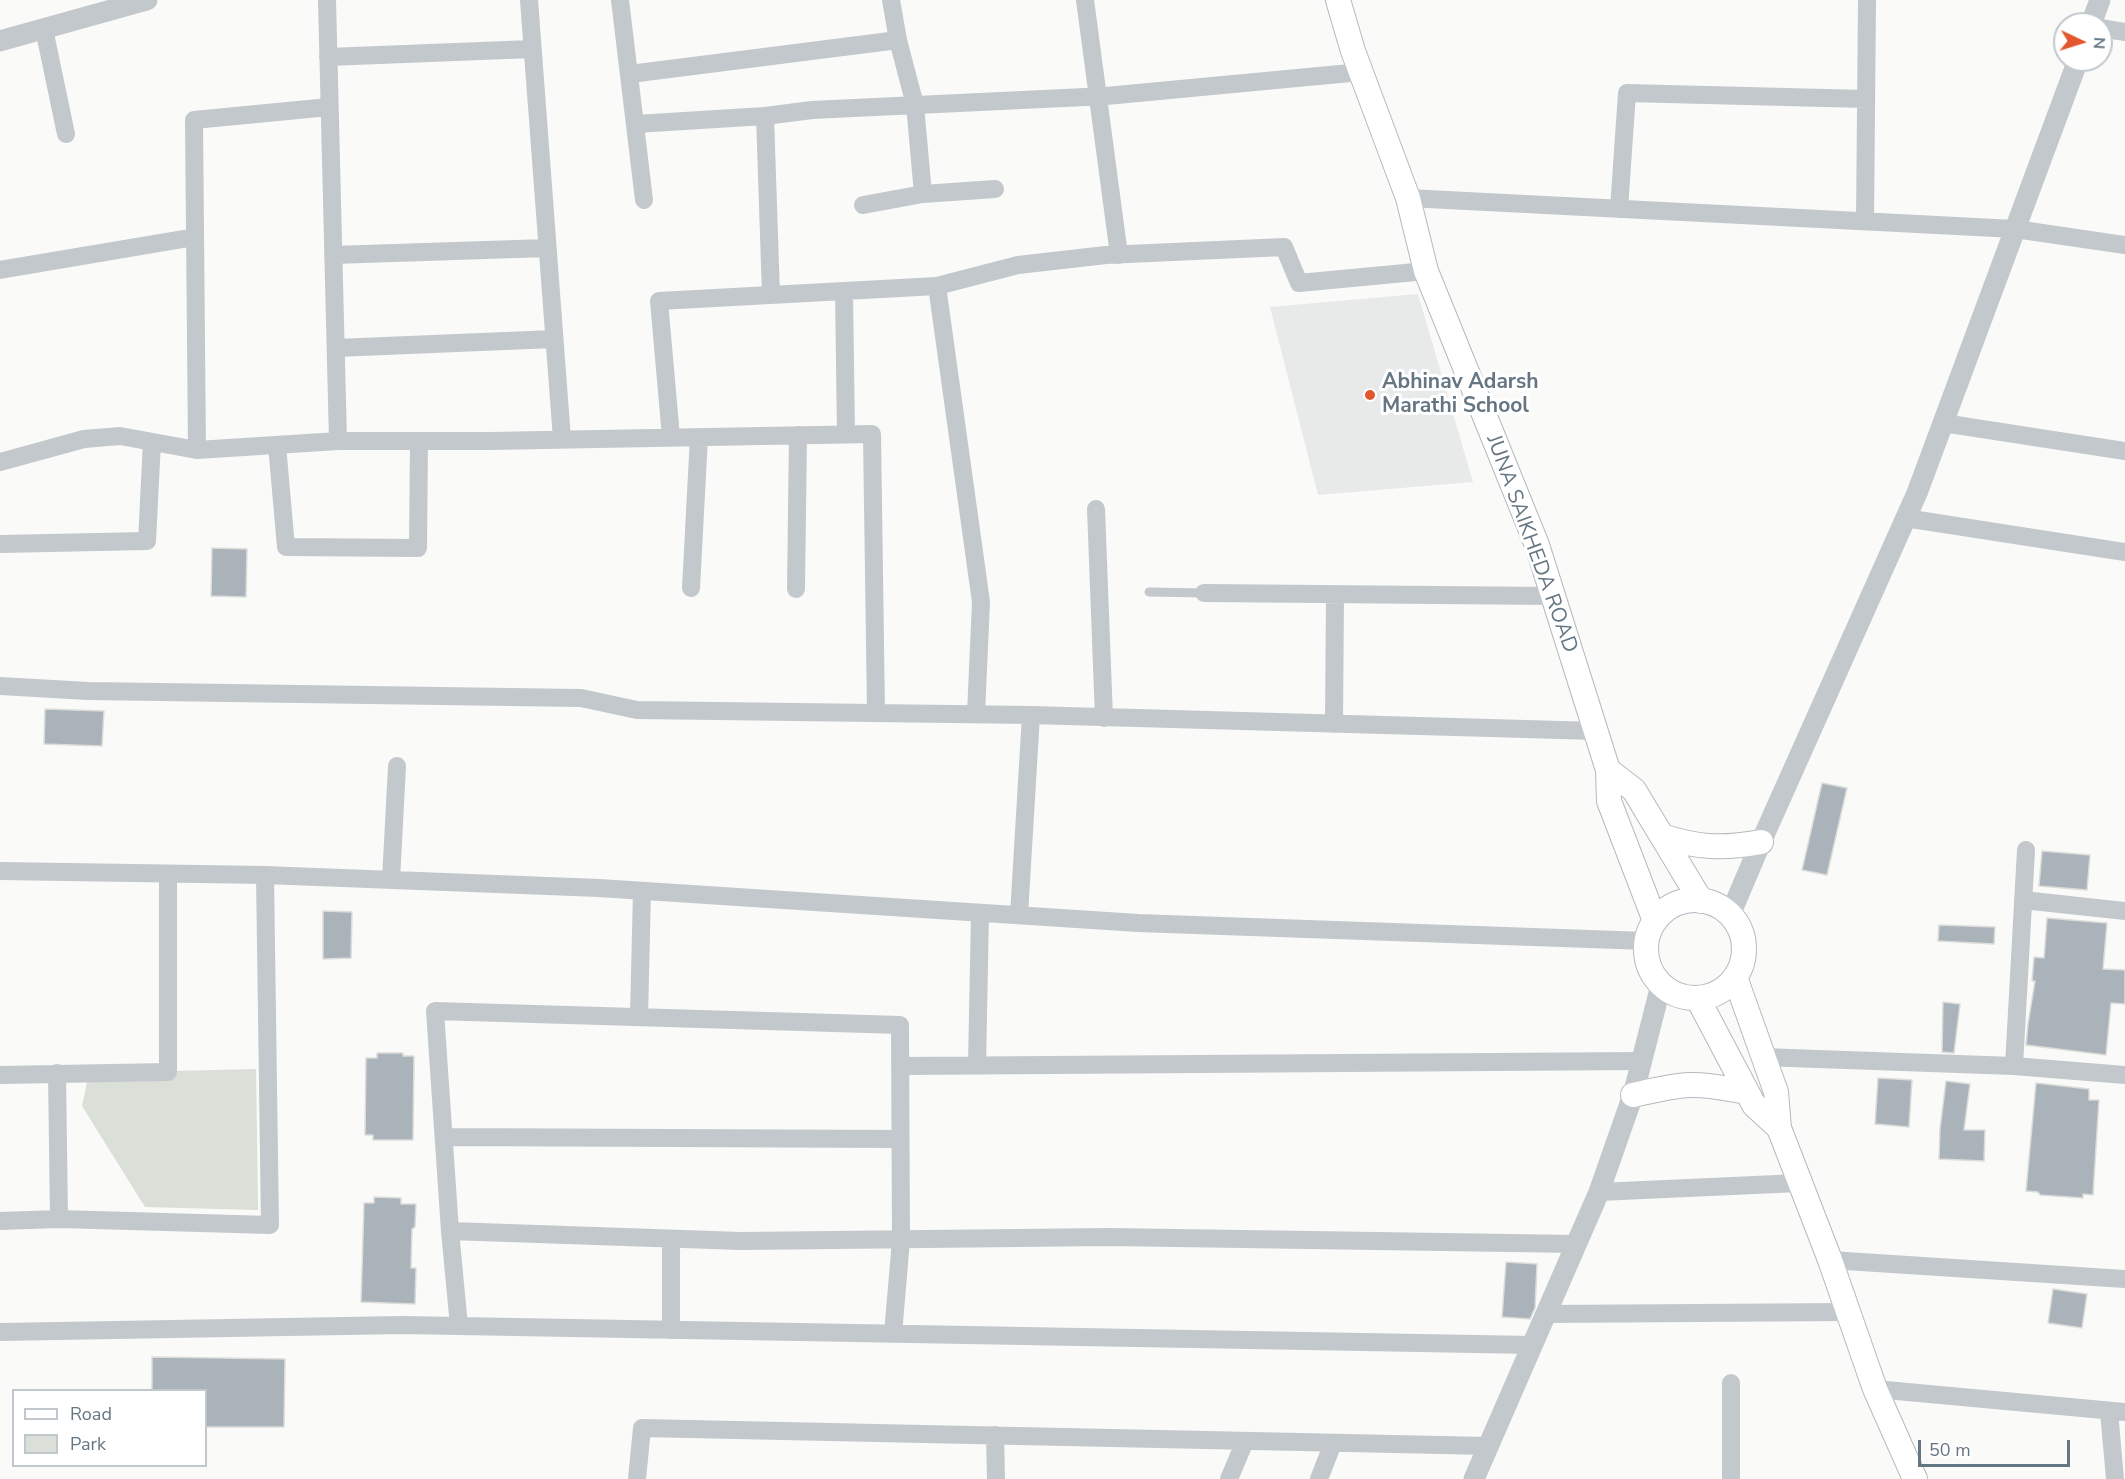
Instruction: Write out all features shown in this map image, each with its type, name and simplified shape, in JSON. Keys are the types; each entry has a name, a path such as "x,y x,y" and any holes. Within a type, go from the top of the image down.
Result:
{"main road":[{"name":"JUNA SAIKHEDA ROAD","path":"1338,0 1361,72 1408,198 1426,271 1536,545 1608,770 1609,801 1651,931"},
{"path":"1608,770 1634,790 1701,901"},
{"path":"1662,836 1681,842 1713,847 1730,848 1761,842"},
{"path":"1701,901 1717,905 1730,915 1739,929 1744,945 1742,962 1735,977 1719,992 1698,999 1672,993 1661,985 1649,965 1647,957 1651,931 1664,911 1675,904 1701,901"},
{"path":"1735,977 1776,1092 1779,1128 1830,1260 1875,1389 1915,1479"},
{"path":"1698,999 1754,1105 1779,1128"},
{"path":"1633,1095 1690,1085 1747,1092"}],"street":[{"path":"0,41 115,4 147,0"},
{"path":"327,0 338,441"},
{"path":"529,0 562,439"},
{"path":"620,0 644,200"},
{"path":"891,0 898,39 915,105 923,194"},
{"path":"1085,0 1119,255"},
{"path":"1865,221 1867,0"},
{"path":"44,28 66,134"},
{"path":"630,74 898,39"},
{"path":"328,57 532,49"},
{"path":"636,124 765,116 812,110 1098,96 1361,72"},
{"path":"1730,915 1917,493 2074,72"},
{"path":"1619,209 1627,93 1866,99"},
{"path":"197,450 194,120 329,106"},
{"path":"765,116 771,295"},
{"path":"863,205 923,194 995,189"},
{"path":"1408,198 2015,229 2125,245"},
{"path":"0,270 195,237"},
{"path":"671,437 659,301 937,286 1018,265 1119,255 1284,247 1299,283 1426,271"},
{"path":"333,255 547,248"},
{"path":"937,286 981,602 976,714"},
{"path":"844,291 846,434"},
{"path":"336,348 554,339"},
{"path":"1943,423 2125,451"},
{"path":"0,462 84,439 120,436 197,450 338,441 872,434 876,713"},
{"path":"796,589 798,435"},
{"path":"691,588 699,437"},
{"path":"277,445 286,547 418,548 419,441"},
{"path":"0,544 147,541 152,442"},
{"path":"1096,509 1104,718"},
{"path":"1905,518 2125,552"},
{"path":"1204,593 1552,596"},
{"path":"1334,724 1335,595"},
{"path":"0,686 88,691 581,698 637,710 976,714 1596,731"},
{"path":"1019,915 1031,716"},
{"path":"391,880 397,766"},
{"path":"2014,1066 2026,850"},
{"path":"0,871 265,875 642,891 1138,923 1651,931"},
{"path":"0,1075 168,1072 168,874"},
{"path":"0,1221 59,1219 270,1225 265,875"},
{"path":"639,1017 642,891"},
{"path":"2023,900 2125,911"},
{"path":"977,1065 980,913"},
{"path":"1474,1479 1599,1192 1633,1095 1661,985"},
{"path":"459,1326 435,1011 900,1025 901,1240 893,1334"},
{"path":"1762,1057 2014,1066 2125,1075"},
{"path":"901,1066 1641,1061"},
{"path":"57,1073 59,1219"},
{"path":"444,1137 900,1139"},
{"path":"1599,1192 1799,1183"},
{"path":"450,1231 671,1239 901,1240 1109,1237 1577,1244"},
{"path":"671,1239 671,1330"},
{"path":"1830,1260 2125,1279"},
{"path":"1545,1314 1848,1312"},
{"path":"0,1332 402,1325 1532,1345"},
{"path":"1731,1383 1731,1479"},
{"path":"1875,1389 2117,1412 2115,1479"},
{"path":"638,1479 642,1428 1488,1446"},
{"path":"995,1435 996,1479"},
{"path":"1229,1479 1245,1441"},
{"path":"1319,1479 1333,1443"}],"lane":[{"path":"1149,592 1204,593"}],"shaded area":[{"name":"Abhinav Adarsh Marathi School","path":"1418,294 1473,482 1318,495 1270,307"}],"green space":[{"path":"256,1069 258,1210 145,1207 82,1106 89,1073"}],"building":[{"path":"212,548 247,549 246,597 211,596"},
{"path":"45,709 104,711 102,746 44,744"},
{"path":"1822,783 1847,788 1827,875 1802,870"},
{"path":"2042,851 2090,855 2087,890 2039,886"},
{"path":"323,911 352,912 351,958 323,959"},
{"path":"2047,918 2107,923 2103,969 2125,970 2125,1004 2111,1003 2106,1055 2026,1045 2035,981 2032,981 2034,957 2044,958"},
{"path":"1939,925 1995,927 1994,944 1938,941"},
{"path":"1943,1002 1960,1004 1954,1053 1942,1052"},
{"path":"377,1053 403,1053 403,1056 414,1056 413,1140 373,1140 373,1135 365,1135 366,1058 377,1058"},
{"path":"1878,1078 1912,1080 1909,1127 1875,1124"},
{"path":"1946,1081 1970,1084 1964,1130 1985,1130 1984,1161 1939,1159"},
{"path":"2036,1083 2089,1089 2089,1100 2099,1100 2093,1195 2083,1194 2083,1198 2040,1195 2038,1192 2026,1191"},
{"path":"374,1197 401,1198 401,1204 416,1204 415,1227 412,1229 411,1268 416,1268 415,1304 361,1302 364,1203 374,1203"},
{"path":"1506,1262 1537,1264 1535,1308 1530,1319 1502,1317"},
{"path":"2053,1289 2087,1294 2082,1328 2048,1323"},
{"path":"152,1357 285,1359 284,1427 207,1427 207,1389 152,1389"}],"place":[{"name":"Abhinav Adarsh Marathi School","path":"1370,395"}]}
